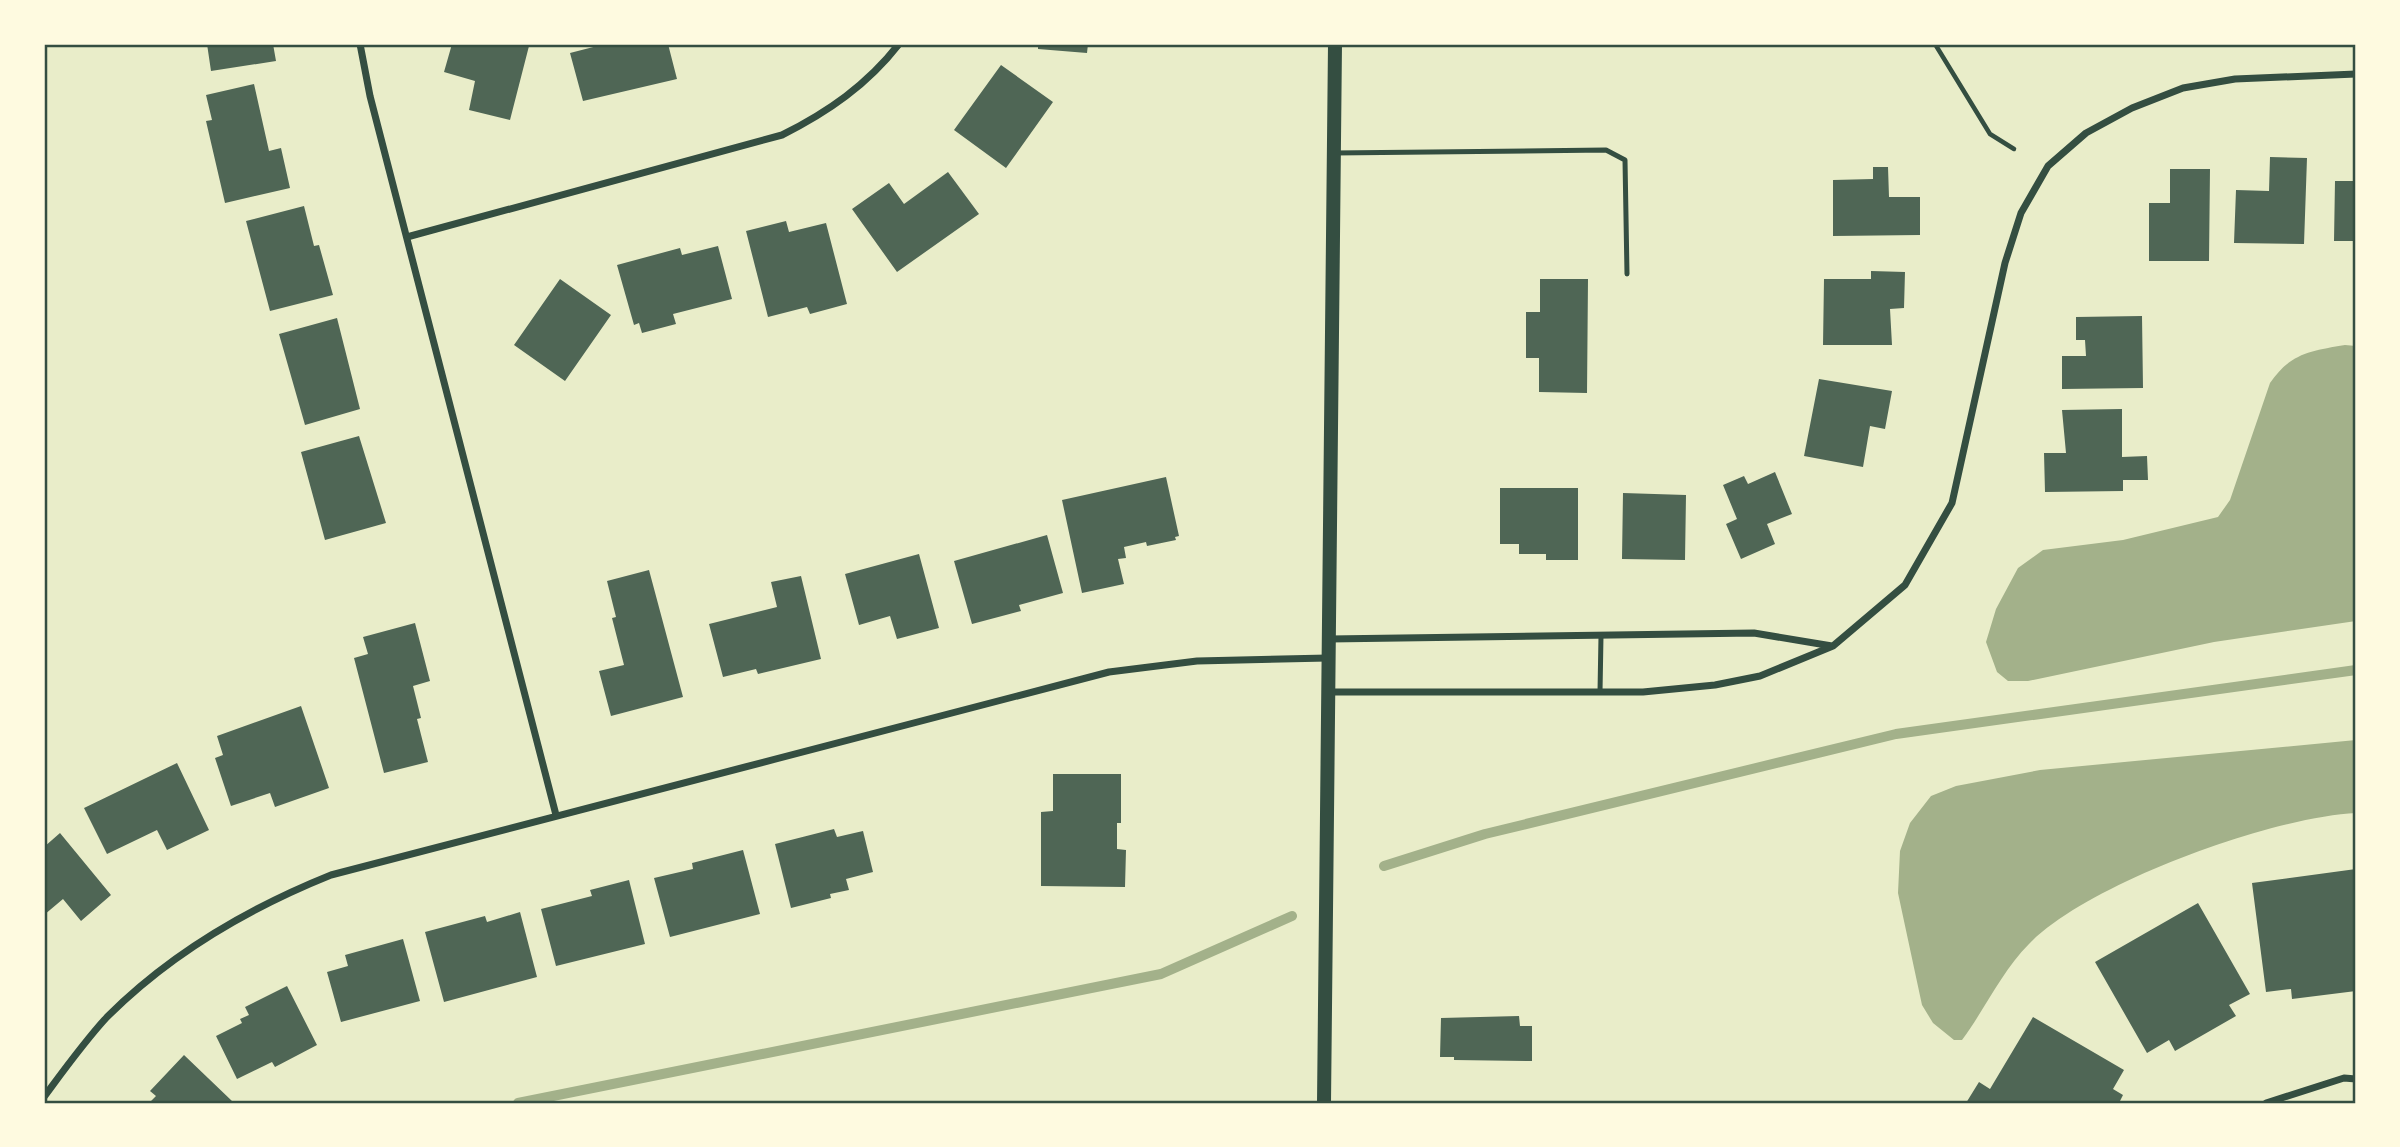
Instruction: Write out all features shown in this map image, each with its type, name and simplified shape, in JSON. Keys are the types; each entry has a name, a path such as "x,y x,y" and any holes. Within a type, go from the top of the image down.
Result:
{"main road":[{"path":"1324,1103 1335,44"}],"street":[{"path":"360,44 370,96 556,815"},
{"path":"407,237 782,135 828,112 879,70 899,44"},
{"path":"1329,692 1601,692 1716,685 1760,676 1833,646 1905,584 1952,503 2005,263 2021,213 2048,166 2086,132 2132,108 2183,88 2235,79 2356,74"},
{"path":"1329,639 1754,633 1833,646"},
{"path":"44,1097 106,1019 143,984 210,934 300,887 331,874 1109,672 1197,661 1329,658"},
{"path":"2266,1103 2344,1078 2356,1079"}],"lane":[{"path":"1334,153 1606,150 1625,160 1628,274"},
{"path":"1601,636 1601,692"}],"path":[{"path":"1935,44 1990,134 2014,149"}],"shaded area":[{"path":"2356,346 2356,621 2214,642 2028,681 2008,681 1997,672 1986,642 1996,609 2018,568 2043,550 2123,540 2218,517 2230,500 2270,383 2294,359 2321,349"},
{"path":"2356,740 2356,813 2320,817 2231,840 2183,857 2093,898 2057,921 2029,944 2010,966 1962,1040 1954,1040 1933,1023 1922,1005 1898,893 1900,851 1910,823 1931,796 1956,786 2040,770"}],"building":[{"path":"207,44 273,44 276,61 211,71"},
{"path":"452,44 529,46 510,120 469,110 475,81 444,72"},
{"path":"605,44 607,47 668,44 677,79 583,101 570,53"},
{"path":"1038,44 1088,44 1087,53 1038,49"},
{"path":"1001,65 1053,102 1006,168 954,130"},
{"path":"254,84 269,151 281,148 290,188 225,203 206,121 212,120 206,95"},
{"path":"2270,157 2307,158 2304,244 2234,243 2236,190 2269,191"},
{"path":"1873,167 1888,167 1889,197 1920,197 1920,235 1833,236 1833,180 1873,179"},
{"path":"2170,169 2210,169 2209,261 2149,261 2149,203 2170,203"},
{"path":"948,172 979,214 897,272 852,209 889,183 904,204"},
{"path":"2335,181 2356,181 2356,241 2334,241"},
{"path":"304,206 314,246 319,245 333,295 270,311 246,221"},
{"path":"786,221 789,232 826,223 847,304 810,314 807,307 768,317 746,231"},
{"path":"718,246 732,299 673,314 676,324 642,333 639,323 634,325 617,265 680,248 682,255"},
{"path":"1871,271 1905,272 1904,308 1890,309 1892,345 1823,345 1824,279 1871,279"},
{"path":"560,279 611,315 565,381 514,345"},
{"path":"1540,279 1588,279 1587,393 1539,392 1539,358 1526,358 1526,312 1540,312"},
{"path":"2142,316 2143,388 2062,389 2062,356 2086,356 2085,340 2076,340 2076,317"},
{"path":"337,318 360,409 305,425 279,334"},
{"path":"1819,379 1892,391 1885,429 1870,426 1863,467 1804,456"},
{"path":"2122,409 2122,457 2147,456 2148,480 2123,480 2123,491 2045,492 2044,453 2066,453 2062,410"},
{"path":"359,436 386,523 325,540 301,452"},
{"path":"1775,472 1792,514 1767,524 1775,544 1741,559 1726,524 1737,519 1723,485 1744,476 1748,484"},
{"path":"1166,477 1179,536 1175,537 1176,540 1147,546 1146,542 1124,547 1126,558 1118,559 1124,584 1082,593 1062,500"},
{"path":"1500,488 1578,488 1578,560 1546,560 1546,554 1519,554 1519,544 1500,544"},
{"path":"1623,493 1686,495 1685,560 1622,559"},
{"path":"1047,535 1063,593 1019,605 1021,611 972,624 954,561"},
{"path":"919,554 939,628 897,639 890,616 859,625 845,574"},
{"path":"649,570 683,697 611,716 599,671 624,665 612,618 616,617 607,581"},
{"path":"801,576 821,659 758,674 756,669 723,677 709,624 777,607 771,582"},
{"path":"415,623 430,681 413,686 421,718 417,719 428,762 384,773 354,658 368,654 363,637"},
{"path":"301,706 329,788 275,807 270,793 231,806 215,758 223,755 217,736"},
{"path":"177,763 209,830 167,850 157,830 107,854 84,808"},
{"path":"1053,774 1121,774 1121,823 1117,823 1117,849 1126,850 1125,887 1041,886 1041,812 1053,811"},
{"path":"834,829 837,837 863,831 873,872 846,879 849,890 830,894 831,898 791,908 775,844"},
{"path":"60,833 111,895 81,921 63,899 44,915 44,847"},
{"path":"743,850 760,914 670,937 654,878 693,869 692,863"},
{"path":"2356,869 2356,991 2292,999 2291,989 2266,992 2252,883"},
{"path":"629,880 645,944 556,966 541,909 592,896 590,890"},
{"path":"2198,903 2250,994 2229,1005 2236,1016 2175,1051 2169,1040 2147,1053 2095,962"},
{"path":"520,912 537,977 444,1002 425,932 485,916 487,922"},
{"path":"403,939 420,1001 341,1022 327,972 348,966 345,955"},
{"path":"287,986 317,1045 275,1067 272,1062 237,1079 216,1036 242,1023 240,1019 249,1015 245,1007"},
{"path":"1519,1016 1520,1026 1532,1026 1532,1061 1454,1060 1454,1057 1440,1057 1441,1018"},
{"path":"2033,1017 2124,1070 2113,1089 2123,1095 2119,1103 1966,1103 1979,1082 1990,1089"},
{"path":"184,1055 232,1101 230,1103 149,1103 156,1096 150,1091"}],"waterway":[{"path":"1384,866 1485,834 1896,734 2356,670"},
{"path":"518,1103 1161,974 1292,916"}]}
